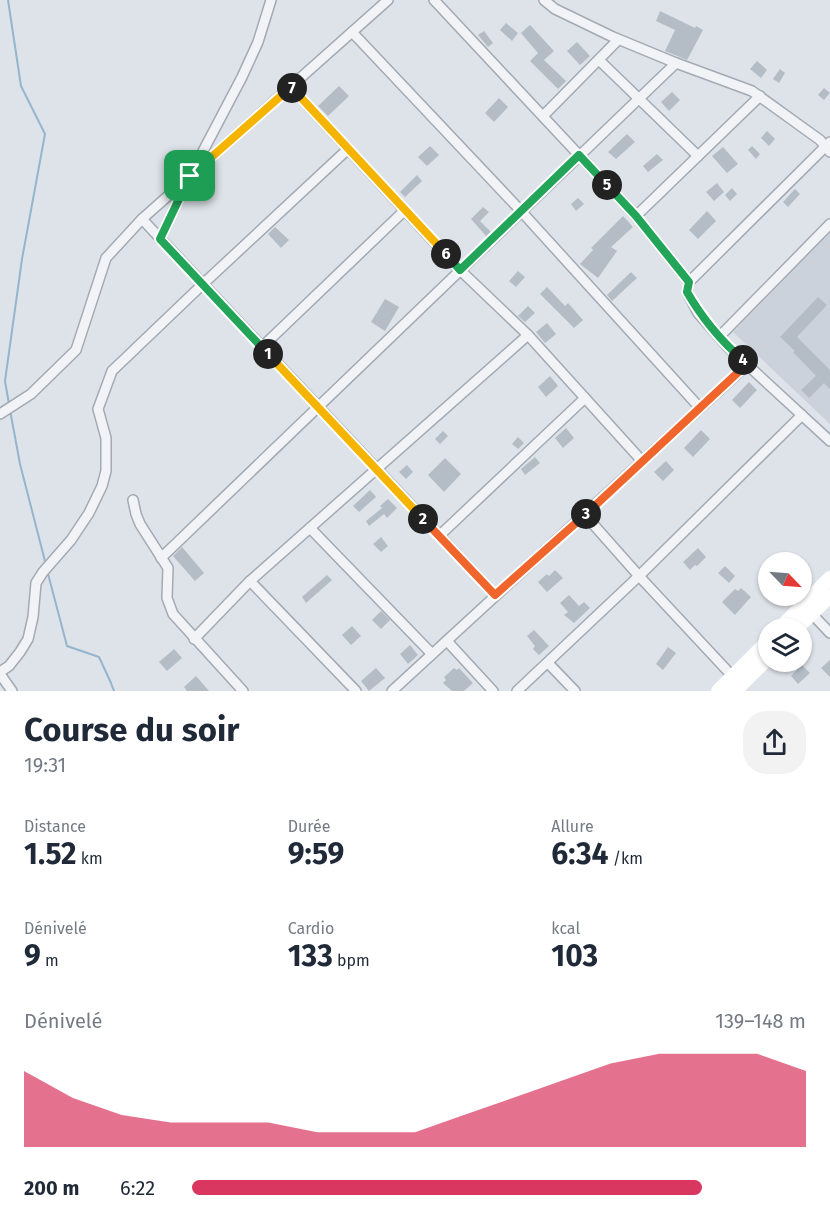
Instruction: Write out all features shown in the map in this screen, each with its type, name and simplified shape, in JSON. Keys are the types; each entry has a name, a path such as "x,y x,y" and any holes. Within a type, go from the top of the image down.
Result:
{"main road":[{"path":"790,618 830,578"},
{"path":"808,618 830,596"},
{"path":"736,684 758,654"},
{"path":"718,691 736,684 758,666"}],"street":[{"path":"160,239 242,77 258,42 271,0"},
{"path":"0,414 31,394 76,350 106,258 142,219 388,0"},
{"path":"434,0 636,216 689,282"},
{"path":"544,0 555,9 618,40 752,91 828,147 689,282 687,292 699,313 728,347 830,441"},
{"path":"352,32 700,408"},
{"path":"543,116 618,40"},
{"path":"598,60 698,156"},
{"path":"161,558 676,63"},
{"path":"291,87 460,270 528,335 642,461"},
{"path":"636,216 760,96"},
{"path":"12,691 0,673 9,666 27,639 33,617 36,583 71,540 89,513 102,486 106,471 106,438 98,409 112,371 348,149"},
{"path":"262,347 405,210"},
{"path":"142,219 495,595"},
{"path":"719,337 830,224"},
{"path":"194,639 250,581 528,335"},
{"path":"392,691 747,364"},
{"path":"439,536 585,398"},
{"path":"517,691 639,576 802,415"},
{"path":"133,500 140,525 168,568 167,598 173,615 243,691"},
{"path":"585,515 736,684"},
{"path":"310,528 432,654"},
{"path":"250,581 356,691"},
{"path":"812,614 830,633"},
{"path":"447,641 493,691"},
{"path":"548,663 575,691"}],"shaded area":[{"path":"830,232 830,424 733,332"}],"building":[{"path":"660,11 703,30 687,60 665,51 675,30 656,21"},
{"path":"506,23 518,33 512,41 500,30"},
{"path":"530,25 554,51 544,60 566,81 558,89 530,61 538,53 521,33"},
{"path":"484,31 493,43 488,47 478,35"},
{"path":"577,42 590,56 580,65 567,51"},
{"path":"757,61 767,70 761,78 750,69"},
{"path":"780,69 785,73 779,83 773,79"},
{"path":"339,86 349,96 328,116 318,106"},
{"path":"824,88 830,93 824,100 818,95"},
{"path":"672,92 680,100 669,111 661,102"},
{"path":"499,98 508,107 494,122 485,113"},
{"path":"767,131 775,139 769,146 761,138"},
{"path":"627,134 635,142 616,159 608,152"},
{"path":"430,146 439,155 427,166 418,157"},
{"path":"752,146 760,154 756,159 748,150"},
{"path":"723,147 738,164 727,173 712,156"},
{"path":"657,154 663,160 648,172 643,166"},
{"path":"417,175 422,181 405,197 400,192"},
{"path":"717,183 724,192 714,201 706,192"},
{"path":"732,188 737,194 730,201 725,195"},
{"path":"795,189 800,194 788,207 783,202"},
{"path":"578,198 584,204 576,211 571,204"},
{"path":"483,207 489,212 480,221 491,232 486,236 471,219"},
{"path":"707,211 716,221 698,239 689,230"},
{"path":"623,216 633,227 611,247 617,251 598,278 580,264 593,250 591,248"},
{"path":"275,227 289,240 281,248 268,234"},
{"path":"518,271 525,277 516,287 509,281"},
{"path":"631,272 637,278 612,301 607,295"},
{"path":"547,287 565,306 568,303 583,320 574,328 540,294"},
{"path":"818,297 827,305 797,337 830,370 830,389 824,383 809,398 801,390 816,376 780,337"},
{"path":"385,299 399,307 385,331 371,322"},
{"path":"528,306 535,313 525,322 518,316"},
{"path":"547,323 556,334 545,343 536,332"},
{"path":"550,376 558,386 546,397 538,387"},
{"path":"749,382 757,390 740,408 732,400"},
{"path":"566,428 574,438 563,448 555,438"},
{"path":"701,430 710,439 693,457 684,448"},
{"path":"443,431 448,436 440,444 435,439"},
{"path":"518,437 524,443 518,449 512,444"},
{"path":"535,457 540,463 525,475 521,469"},
{"path":"445,458 461,474 444,492 428,475"},
{"path":"666,461 674,470 663,481 654,472"},
{"path":"407,465 413,472 406,479 399,472"},
{"path":"370,490 376,497 359,512 353,506"},
{"path":"388,499 397,508 387,518 384,514 369,526 366,521 382,508 380,506"},
{"path":"381,537 388,546 381,552 373,544"},
{"path":"182,547 204,573 195,581 173,556"},
{"path":"698,548 706,557 690,570 683,562"},
{"path":"725,566 735,576 729,583 718,573"},
{"path":"555,570 563,578 547,592 538,582"},
{"path":"327,575 332,580 306,603 302,597"},
{"path":"741,588 751,597 735,615 722,602 735,589 738,591"},
{"path":"569,595 579,606 584,602 590,608 574,623 564,615 568,612 560,603"},
{"path":"381,611 390,620 381,629 372,620"},
{"path":"352,626 361,636 351,645 342,635"},
{"path":"534,630 549,646 539,655 533,649 535,646 527,636"},
{"path":"410,645 418,655 408,664 400,654"},
{"path":"668,647 676,653 663,670 656,664"},
{"path":"174,649 182,658 167,671 159,662"},
{"path":"830,660 830,677 821,668"},
{"path":"376,668 385,678 369,691 361,681"},
{"path":"454,668 457,670 459,668 473,683 464,691 452,691 443,683 446,680 444,677"},
{"path":"795,672 810,673 798,684 791,676"},
{"path":"196,676 209,691 187,691 184,687"}],"waterway":[{"path":"8,0 21,86 45,134 22,259 5,381 9,404"},
{"path":"10,410 20,464 46,565"},
{"path":"47,570 67,646 99,657 114,691"}],"route":[{"path":"291,87 460,270 579,155 636,216 689,282 687,292 699,313 728,347 747,364 585,515 495,595 160,239 190,176 291,87"}]}
